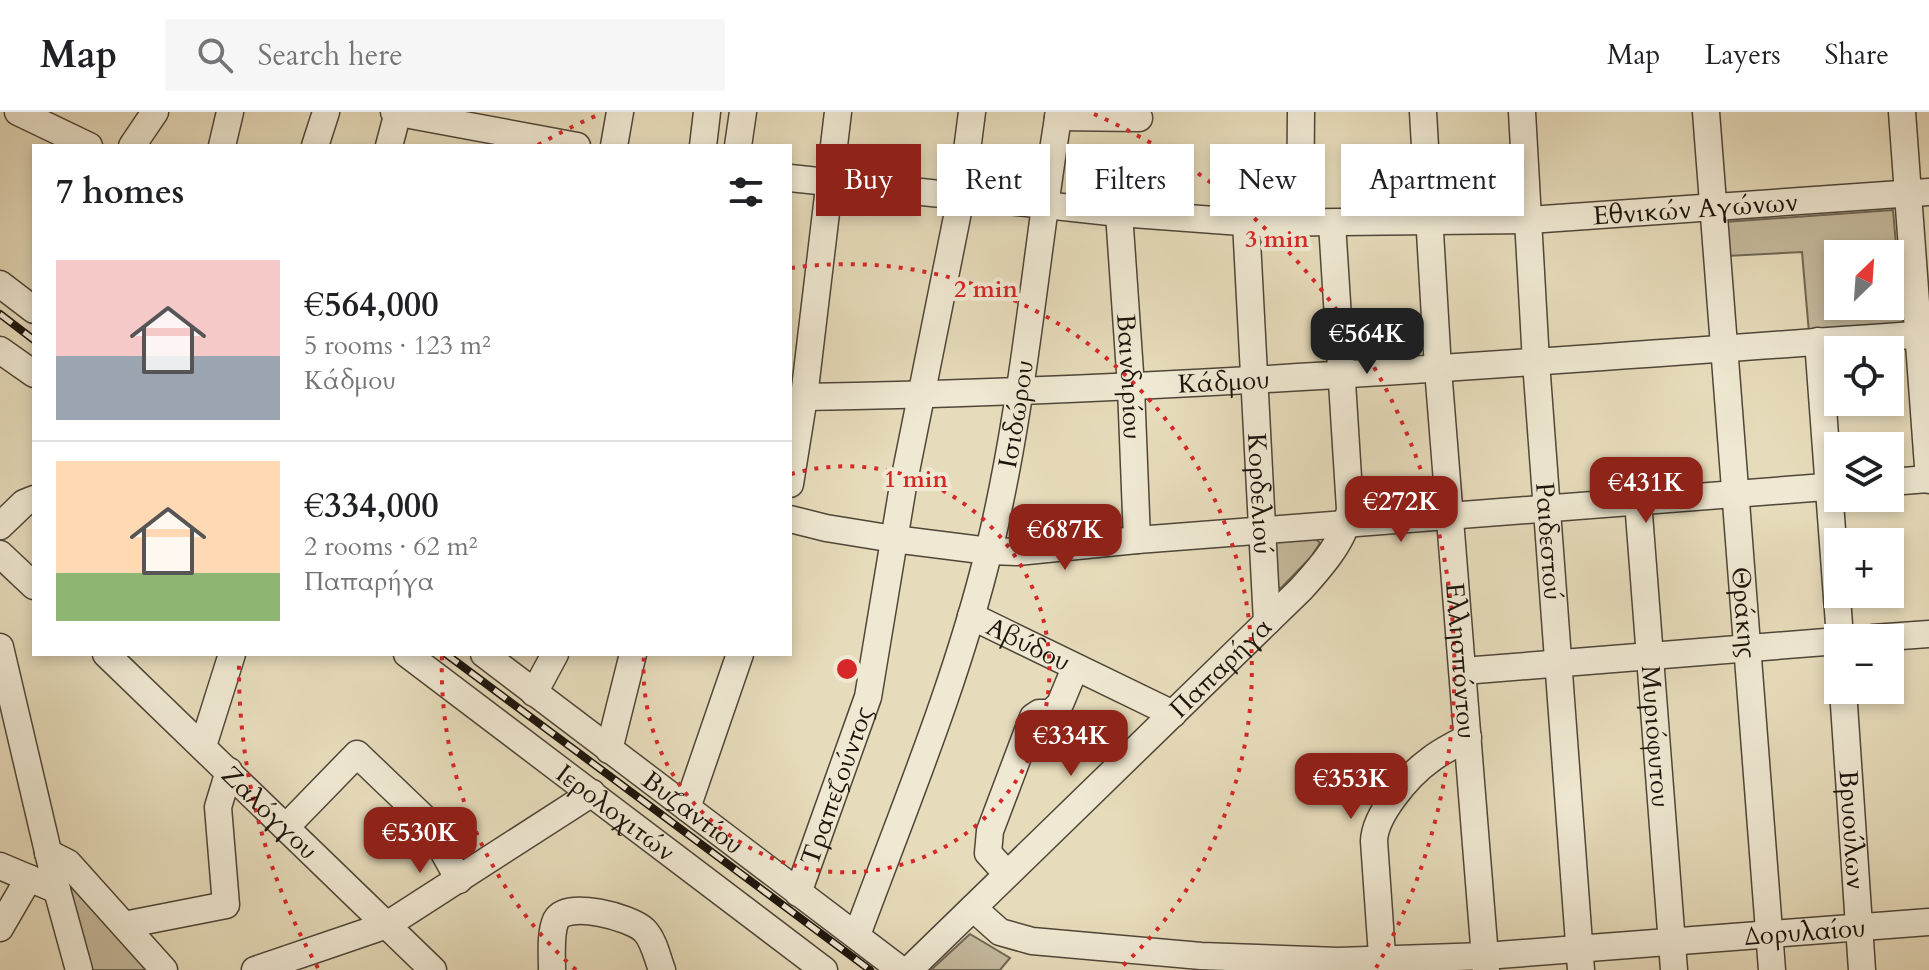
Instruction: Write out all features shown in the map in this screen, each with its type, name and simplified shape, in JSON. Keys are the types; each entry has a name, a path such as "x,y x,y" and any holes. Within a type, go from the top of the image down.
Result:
{"street":[{"path":"18,112 85,144"},
{"path":"133,144 155,112"},
{"path":"222,144 230,112"},
{"path":"316,144 326,112"},
{"path":"389,144 397,112 554,144"},
{"path":"614,144 620,112"},
{"path":"703,144 707,112"},
{"path":"738,144 743,112"},
{"path":"834,144 838,112"},
{"name":"Τραπεζούντος","path":"968,144 972,112"},
{"path":"1300,223 1301,112"},
{"name":"Ελλησπόντου","path":"1423,112 1438,369 1485,963"},
{"name":"Ραιδεστού","path":"1522,112 1536,362 1580,960"},
{"name":"Θράκης","path":"1706,112 1772,970"},
{"path":"1902,112 1919,192 1929,479 1904,481"},
{"path":"1058,115 1139,118"},
{"name":"Ισιδώρου","path":"1050,171 1058,115"},
{"name":"Εθνικών Αγώνων","path":"792,178 816,181"},
{"name":"Εθνικών Αγώνων","path":"1161,216 1300,223 1529,220 1919,192"},
{"path":"792,472 825,216"},
{"name":"Τραπεζούντος","path":"798,893 866,706 894,539 957,216"},
{"name":"Ισιδώρου","path":"857,935 945,698 989,551 1019,392 1044,216"},
{"name":"Βαινδιρίου","path":"1119,216 1137,540"},
{"name":"Κορδελιού","path":"1246,222 1267,622"},
{"path":"1332,223 1350,509 1347,523"},
{"path":"0,284 32,305"},
{"name":"Κάδμου","path":"804,397 1019,392 1254,381 1924,334"},
{"path":"1818,341 1828,432"},
{"path":"0,351 0,360"},
{"path":"0,351 32,373"},
{"path":"792,520 894,539 1017,552 1824,487"},
{"path":"0,526 24,503 32,500"},
{"name":"Μυριόφυτου","path":"1638,501 1674,970"},
{"path":"1835,512 1839,624"},
{"name":"Παπαρήγα","path":"909,970 1267,622 1326,559 1347,523"},
{"path":"0,554 32,584"},
{"name":"Αβύδου","path":"971,616 1173,714"},
{"path":"1904,636 1929,634"},
{"path":"1463,671 1824,640"},
{"path":"0,647 79,970"},
{"name":"Ζαλόγγου","path":"108,656 433,970"},
{"path":"203,746 231,656"},
{"name":"Ιερολοχιτών","path":"410,656 824,970"},
{"name":"Βυζαντίου","path":"487,656 901,970"},
{"path":"534,693 554,656"},
{"path":"609,750 632,656"},
{"path":"687,808 739,656"},
{"path":"1007,874 988,853 990,831 1033,717 1039,713 1051,713 1058,707 1075,668"},
{"name":"Βρυούλων","path":"1844,704 1862,970"},
{"path":"1383,966 1374,841 1376,823 1427,761 1468,737"},
{"path":"286,827 357,754 426,820 459,880"},
{"path":"124,925 226,905 218,807 229,771"},
{"path":"255,970 387,925 592,793"},
{"path":"48,853 68,863 164,970"},
{"path":"0,866 57,890"},
{"path":"0,928 29,878"},
{"name":"Δορυλαίου","path":"973,908 993,928 1014,937 1202,963 1277,965 1383,966 1580,960 1672,942 1929,922"},
{"path":"552,970 555,923 563,913 579,910 621,918 643,930 651,941 662,970"}],"shaded area":[{"path":"1893,210 1896,240 1824,240 1824,320 1902,320 1903,326 1809,333 1802,252 1727,256 1724,222"},
{"path":"1316,539 1320,543 1311,557 1281,588 1275,587 1275,542"},
{"path":"77,886 151,970 89,970 68,889"},
{"path":"970,934 1010,958 1000,970 931,970"}],"railway":[{"path":"0,314 32,338"},
{"path":"449,656 870,970"}]}
